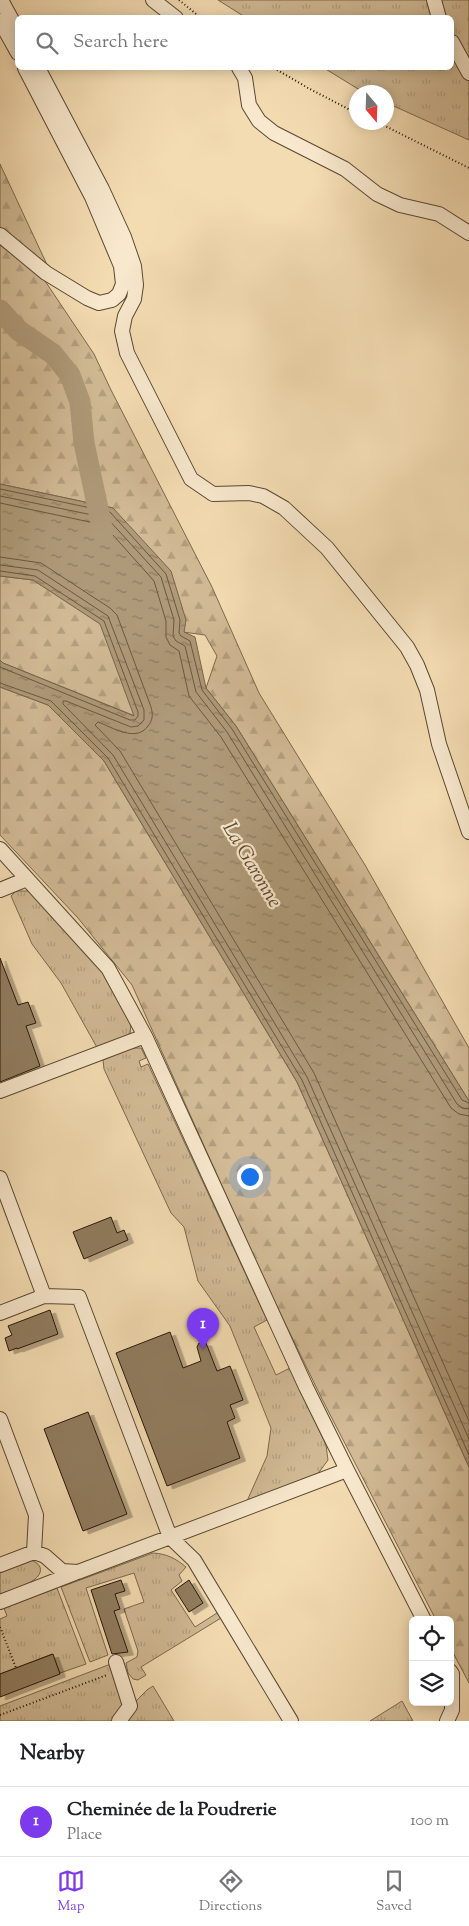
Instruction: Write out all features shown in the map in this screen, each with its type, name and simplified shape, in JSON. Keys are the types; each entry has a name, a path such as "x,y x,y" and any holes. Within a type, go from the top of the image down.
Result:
{"lane":[{"path":"0,0 15,25"},
{"path":"153,0 172,15"},
{"path":"434,0 437,15"},
{"path":"0,21 15,48"},
{"path":"454,46 469,73"},
{"path":"0,235 46,273 87,298 99,303 112,300 119,294 123,284 121,266 92,197 26,70"},
{"path":"39,70 102,189 124,237 134,266 136,285 134,299 125,316 122,331 127,353 191,479 213,494 249,493 264,496 284,508 327,548 407,647 427,690 439,744 469,832"},
{"path":"240,70 245,78 249,105 259,121 274,133 345,169 377,194 400,205 439,214 469,233"},
{"path":"0,849 108,968 145,1036 306,1387 422,1616"},
{"path":"0,890 28,879"},
{"path":"0,1091 145,1036"},
{"path":"0,1178 44,1296"},
{"path":"0,1313 44,1296 80,1297 170,1537 194,1560 291,1721"},
{"path":"0,1419 36,1515 34,1552"},
{"path":"0,1602 347,1470"},
{"path":"0,1565 34,1552 45,1556 62,1571 78,1572"},
{"path":"118,1666 130,1706 119,1721"},
{"path":"447,1721 452,1706"}],"path":[{"path":"179,0 197,15"},
{"path":"277,70 349,109"},
{"path":"393,130 469,168"},
{"path":"0,1627 16,1668"},
{"path":"0,1716 118,1666"}],"green space":[{"path":"218,0 469,0 469,140 394,106 394,85 352,85 327,70 454,70 454,15 242,15"},
{"path":"0,164 49,269 43,278 94,354 212,587 259,693 365,865 469,1048 469,1101 236,726 206,688 217,656 205,635 183,632 113,508 0,484"},
{"path":"0,576 33,580 101,624 135,716 3,663 0,660"},
{"path":"0,687 48,705 104,761 297,1082 469,1467 469,1683 454,1655 454,1616 434,1616 322,1399 265,1282 132,985 78,918 0,835"},
{"path":"16,891 29,891 103,972 131,1023 130,1034 125,1041 99,1051 61,983 32,944 11,896"},
{"path":"132,1048 141,1048 146,1058 139,1061 141,1067 148,1064 267,1320 254,1327 276,1375 290,1368 326,1445 328,1460 317,1475 247,1501 267,1456 271,1428 230,1326 198,1281 184,1227 171,1213 104,1069 103,1060"},
{"path":"153,1553 171,1557 186,1567 179,1575 182,1581 171,1590 195,1627 217,1613 221,1618 141,1667 146,1675 138,1680 133,1679 128,1673 126,1663 137,1657 138,1651 124,1609 144,1602 134,1573 86,1588 108,1655 90,1662 61,1587"},
{"path":"31,1560 40,1567 37,1577 26,1585 0,1594 0,1571"},
{"path":"57,1588 86,1664 60,1673 52,1654 0,1674 0,1619 7,1616 4,1608"},
{"path":"116,1662 131,1706 153,1686 174,1721 0,1721 0,1706"},
{"path":"402,1701 413,1721 370,1721"}],"water":[{"name":"La Garonne","path":"0,484 113,508 171,571 186,620 184,632 195,637 206,688 236,726 469,1101 469,1467 297,1082 104,761 48,705 0,687 0,660 3,663 134,716 100,624 33,580 0,576"}],"building":[{"path":"0,958 18,1005 28,1002 36,1023 26,1026 40,1066 0,1082"},
{"path":"111,1217 117,1233 124,1230 128,1240 84,1259 73,1232"},
{"path":"50,1310 58,1334 9,1351 5,1338 12,1335 8,1326"},
{"path":"170,1332 183,1368 201,1361 197,1347 199,1343 206,1343 217,1371 230,1366 243,1400 230,1405 235,1418 227,1422 240,1458 167,1486 116,1353"},
{"path":"88,1412 127,1514 83,1531 44,1429"},
{"path":"121,1580 125,1591 115,1594 120,1609 114,1611 128,1652 112,1654 91,1590"},
{"path":"189,1580 203,1603 189,1612 175,1590"},
{"path":"53,1654 60,1674 0,1697 0,1674"}],"waterway":[{"path":"0,310 18,330 53,354 70,375 80,402 84,443 103,532"}],"place":[{"name":"Cheminée de la Poudrerie","path":"203,1349"}]}
